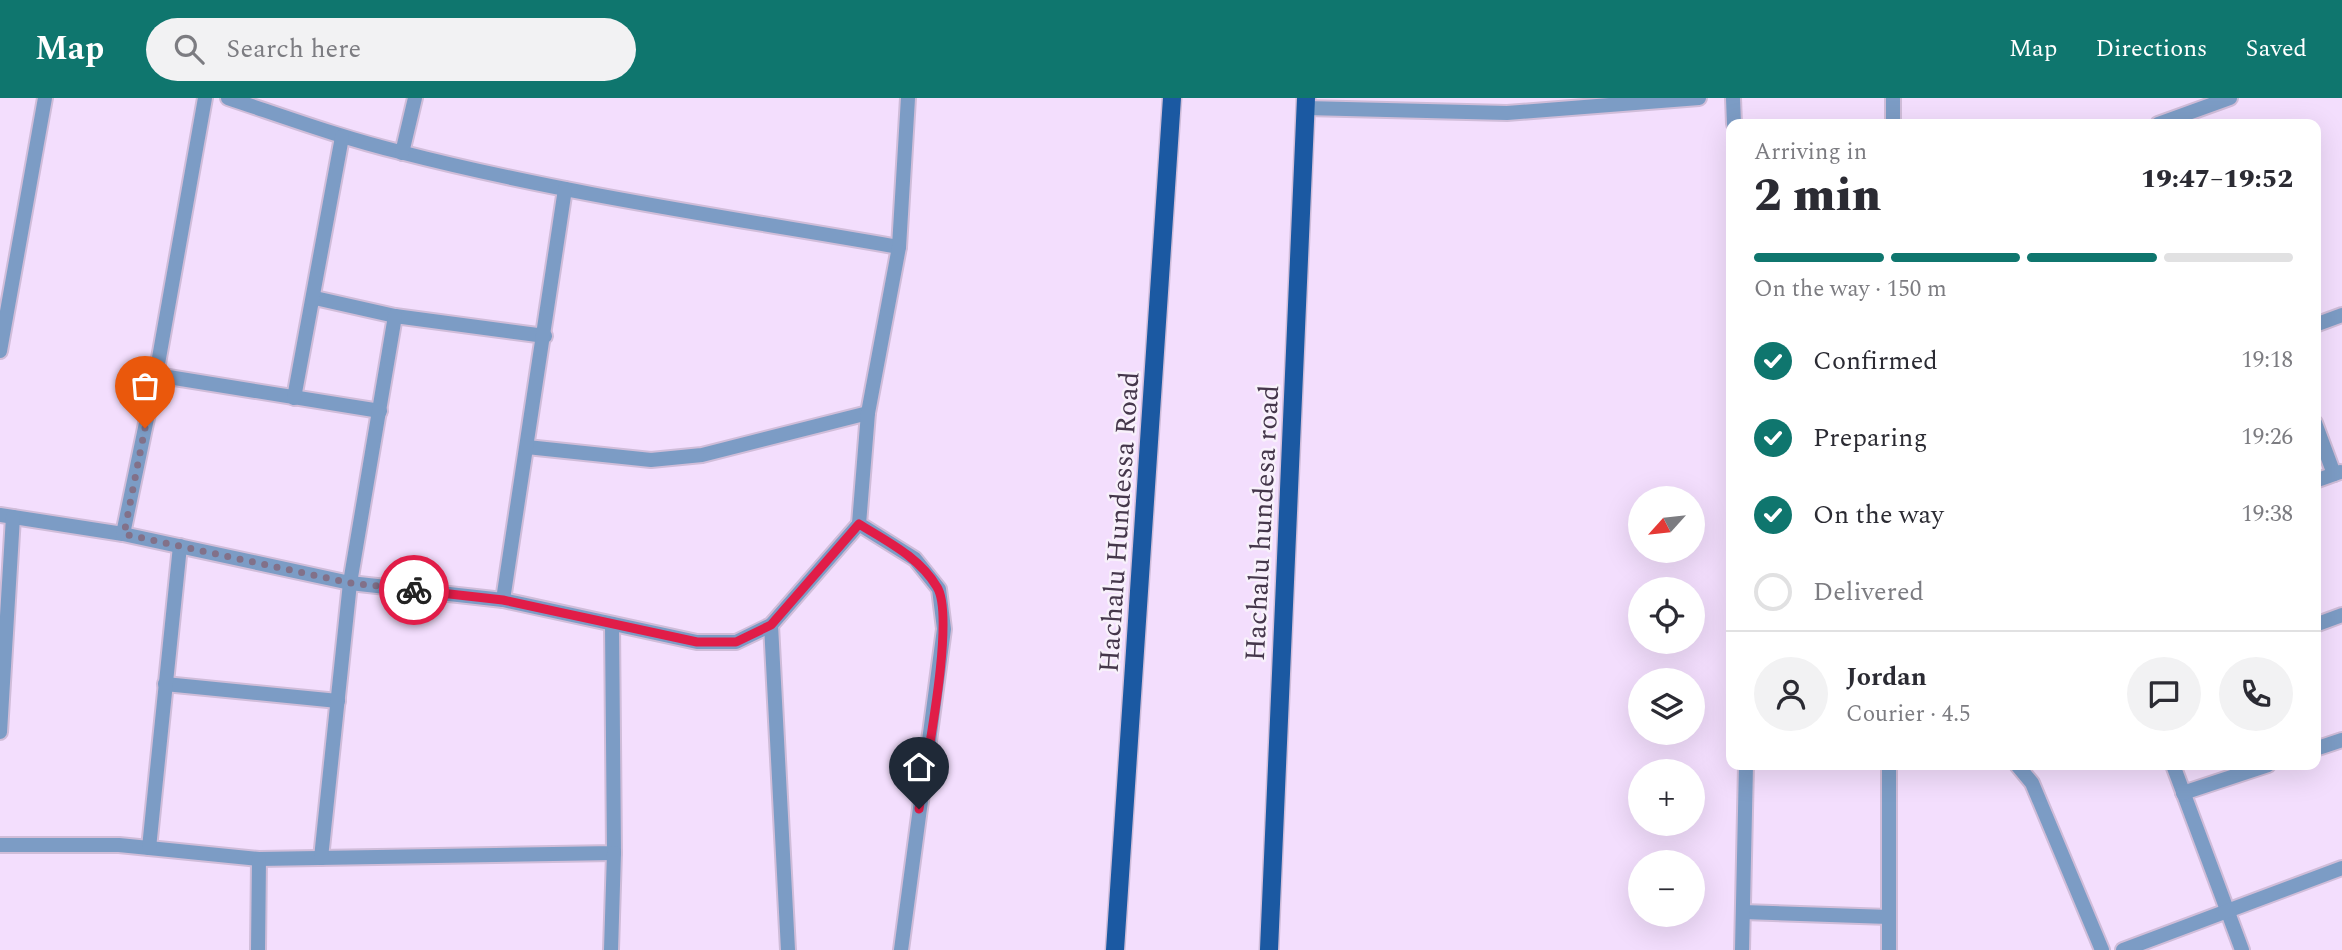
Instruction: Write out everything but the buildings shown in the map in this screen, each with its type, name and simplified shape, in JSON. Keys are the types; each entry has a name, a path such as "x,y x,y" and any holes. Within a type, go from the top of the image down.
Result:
{"main road":[{"name":"Hachalu Hundessa Road","path":"1115,950 1172,98"},
{"name":"Hachalu hundesa road","path":"1269,950 1306,103"}],"street":[{"path":"0,351 45,98"},
{"path":"124,534 156,374 205,98"},
{"path":"228,98 342,137 402,153 565,188 899,247"},
{"path":"402,153 415,98"},
{"path":"0,732 7,516 124,534 350,583 503,600 697,642 736,642 771,625 859,524 868,412 899,247 908,98"},
{"path":"1306,103 1507,113 1699,98"},
{"path":"1733,98 1734,119"},
{"path":"1893,98 1893,119"},
{"path":"2172,119 2230,98"},
{"path":"2200,109 2204,119"},
{"path":"295,398 342,137"},
{"path":"503,600 545,336 565,188"},
{"path":"315,298 395,316 545,336"},
{"path":"2321,323 2342,315"},
{"path":"321,858 350,583 395,316"},
{"path":"156,374 380,411"},
{"path":"527,447 651,460 702,455 868,412"},
{"path":"2321,436 2338,473 2321,479"},
{"path":"859,524 915,559 939,589 944,629 901,950"},
{"path":"149,848 180,546"},
{"path":"2321,623 2342,615"},
{"path":"611,950 614,853 612,624"},
{"path":"771,625 788,950"},
{"path":"166,684 338,701"},
{"path":"2321,747 2342,740"},
{"path":"1742,950 1746,770"},
{"path":"1889,770 1889,950"},
{"path":"2021,770 2032,783 2102,950"},
{"path":"2175,770 2242,950"},
{"path":"2183,793 2253,770"},
{"path":"0,845 149,848 259,859 614,853"},
{"path":"258,950 259,859"},
{"path":"2123,950 2342,868"},
{"path":"1743,912 1889,918"}],"way so far":[{"path":"145,428 124,534 350,583 414,590"}],"route":[{"path":"414,590 503,600 697,642 736,642 771,625 859,524 915,559 939,589 944,629 919,809"}]}
